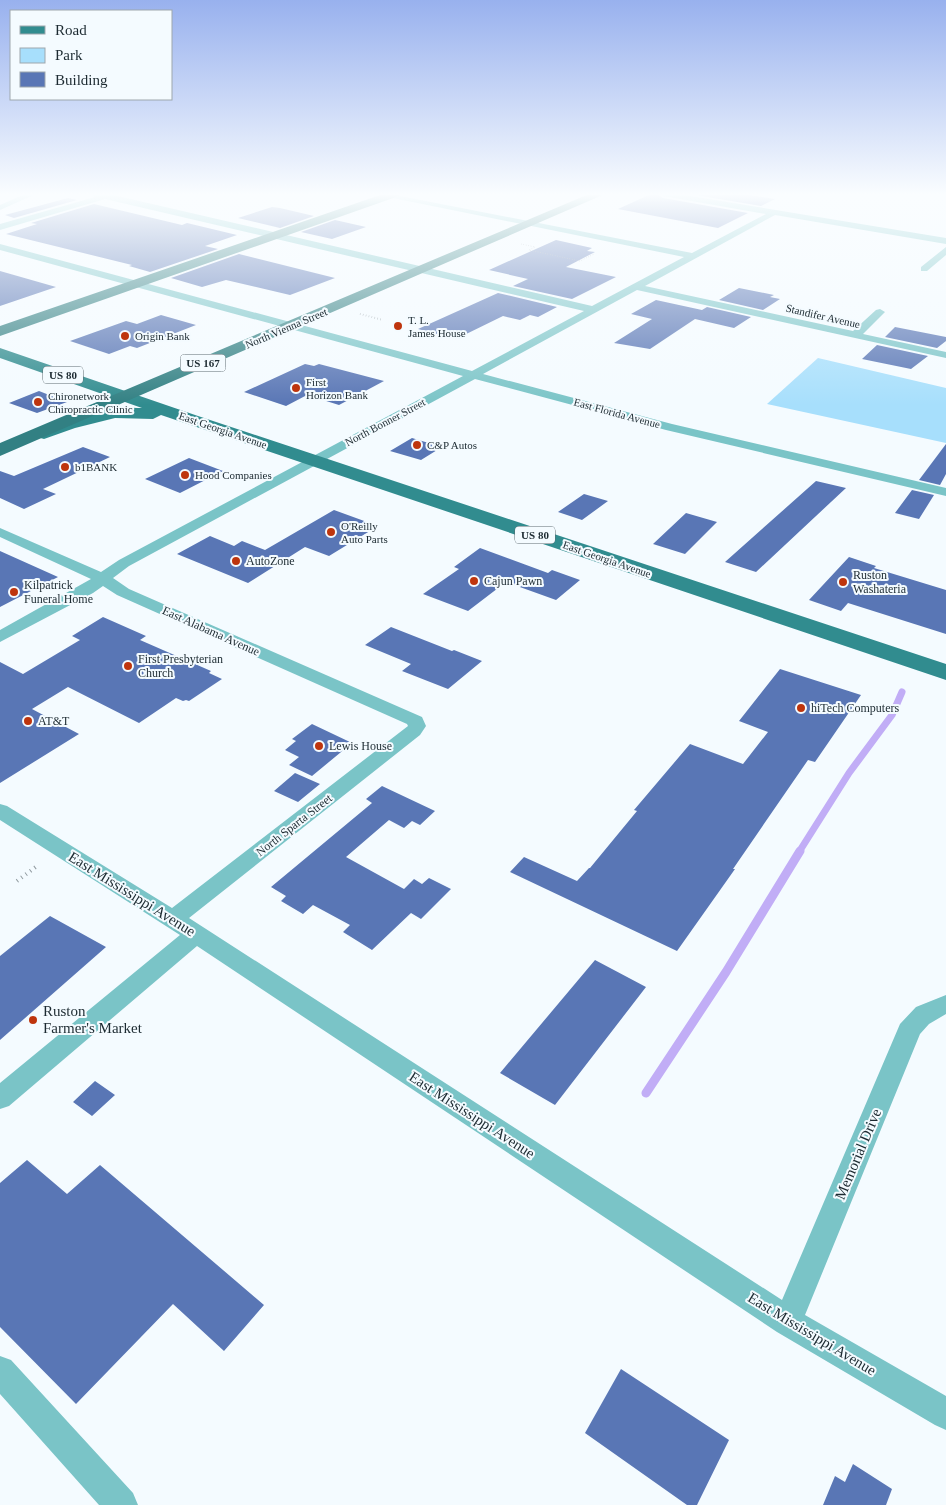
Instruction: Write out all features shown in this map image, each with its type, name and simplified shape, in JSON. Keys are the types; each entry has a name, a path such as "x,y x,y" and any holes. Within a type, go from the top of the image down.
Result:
{"highway":[{"path":"0,331 193,264"},
{"name":"North Vienna Street","path":"0,450 435,264"}],"main road":[{"name":"US 80","path":"0,354 125,397"},
{"name":"East Georgia Avenue","path":"125,397 946,672"},
{"path":"19,442 69,424 115,413 154,414 192,420"}],"street":[{"name":"East Florida Avenue","path":"65,264 670,427 946,492"},
{"path":"396,264 594,310"},
{"name":"North Bonner Street","path":"0,638 103,579 124,563 677,264"},
{"path":"924,269 930,264"},
{"name":"Standifer Avenue","path":"636,287 946,355"},
{"path":"854,336 880,312"},
{"name":"East Alabama Avenue","path":"0,532 103,579 123,592 411,718 416,721 417,726 414,731"},
{"name":"North Sparta Street","path":"173,920 414,731"},
{"name":"East Mississippi Avenue","path":"0,811 196,934 788,1321 946,1414"},
{"path":"0,1098 196,934"},
{"name":"Memorial Drive","path":"788,1321 909,1031 916,1018 930,1009 946,1004"},
{"path":"0,1371 121,1505"}],"path":[{"path":"358,314 383,320"},
{"path":"17,881 37,866"}],"green space":[{"path":"818,358 946,388 946,443 767,404"}],"building":[{"path":"129,264 173,264 150,272 129,266 132,265"},
{"path":"210,264 280,264 335,278 290,295 226,280 202,287 171,278"},
{"path":"502,264 571,264 566,267 616,277 572,299 513,286 528,279 489,270"},
{"path":"0,271 56,287 0,306"},
{"path":"739,288 774,295 770,297 780,299 763,310 719,300"},
{"path":"498,293 557,307 538,317 530,315 520,320 503,316 456,339 418,329"},
{"path":"656,300 702,310 707,307 751,317 734,328 695,319 650,349 614,343 652,319 631,314"},
{"name":"Origin Bank","path":"161,315 196,325 137,348 130,346 109,354 70,341 126,321 137,324"},
{"path":"895,327 946,337 946,341 937,348 885,337"},
{"path":"877,345 928,356 911,369 862,359"},
{"name":"First Horizon Bank","path":"305,364 314,366 319,364 384,381 339,405 307,395 286,406 244,392"},
{"name":"Chironetwork Chiropractic Clinic","path":"39,391 67,402 37,413 9,403"},
{"name":"C&P Autos","path":"412,438 442,447 421,460 390,451"},
{"path":"946,444 946,474 940,485 919,480"},
{"path":"83,447 110,457 43,489 56,494 24,509 0,498 0,471 14,476"},
{"name":"Hood Companies","path":"189,458 223,471 180,493 145,479"},
{"path":"816,481 846,488 756,572 725,562"},
{"path":"912,490 934,495 919,519 895,513"},
{"path":"584,494 608,501 582,520 558,512"},
{"path":"334,510 378,526 329,556 305,547 248,583 177,554 210,536 234,546 242,541 265,550"},
{"path":"686,513 717,522 685,554 653,544"},
{"name":"Cajun Pawn","path":"480,548 548,573 552,570 580,580 556,600 506,582 468,611 423,594 459,569 454,567"},
{"name":"Kilpatrick Funeral Home","path":"0,551 58,577 0,607"},
{"path":"849,557 876,566 874,568 946,590 946,634 848,603 841,611 809,600"},
{"name":"First Presbyterian Church","path":"103,617 146,636 140,640 211,671 209,673 222,679 189,701 176,698 139,723 68,687 32,709 79,734 0,783 0,662 23,674 80,640 72,636"},
{"path":"391,627 482,661 448,689 402,671 411,664 365,645"},
{"path":"780,669 861,695 815,762 808,760 677,951 510,872 524,857 577,881 590,868 637,811 634,810 690,744 743,764 768,732 739,721"},
{"name":"Lewis House","path":"312,724 352,743 312,776 289,765 299,757 285,750 296,741 292,739"},
{"path":"295,773 320,784 298,802 274,791"},
{"path":"382,786 435,811 420,825 412,821 404,828 389,820 346,857 404,889 414,879 422,884 429,878 451,889 421,919 411,913 372,950 343,932 350,925 313,905 303,914 281,901 286,896 271,887 372,803 366,799"},
{"path":"50,916 106,947 0,1040 0,956"},
{"path":"595,960 646,987 555,1105 500,1073"},
{"path":"95,1081 115,1095 92,1116 73,1102"},
{"path":"27,1160 67,1194 100,1165 264,1305 224,1351 173,1304 76,1404 0,1327 0,1183"},
{"path":"621,1369 729,1440 697,1505 687,1505 585,1433"},
{"path":"853,1464 892,1489 886,1505 823,1505 835,1476 845,1482"}],"waterway":[{"path":"799,852 849,773 892,715 902,692"},
{"path":"646,1093 726,972 800,851"}],"place":[{"name":"T. L. James House","path":"398,326"},
{"name":"Origin Bank","path":"125,336"},
{"name":"First Horizon Bank","path":"296,388"},
{"name":"Chironetwork Chiropractic Clinic","path":"38,402"},
{"name":"C&P Autos","path":"417,445"},
{"name":"b1BANK","path":"65,467"},
{"name":"Hood Companies","path":"185,475"},
{"name":"O'Reilly Auto Parts","path":"331,532"},
{"name":"AutoZone","path":"236,561"},
{"name":"Cajun Pawn","path":"474,581"},
{"name":"Ruston Washateria","path":"843,582"},
{"name":"Kilpatrick Funeral Home","path":"14,592"},
{"name":"First Presbyterian Church","path":"128,666"},
{"name":"hiTech Computers","path":"801,708"},
{"name":"AT&T","path":"28,721"},
{"name":"Lewis House","path":"319,746"},
{"name":"Ruston Farmer's Market","path":"33,1020"}]}
